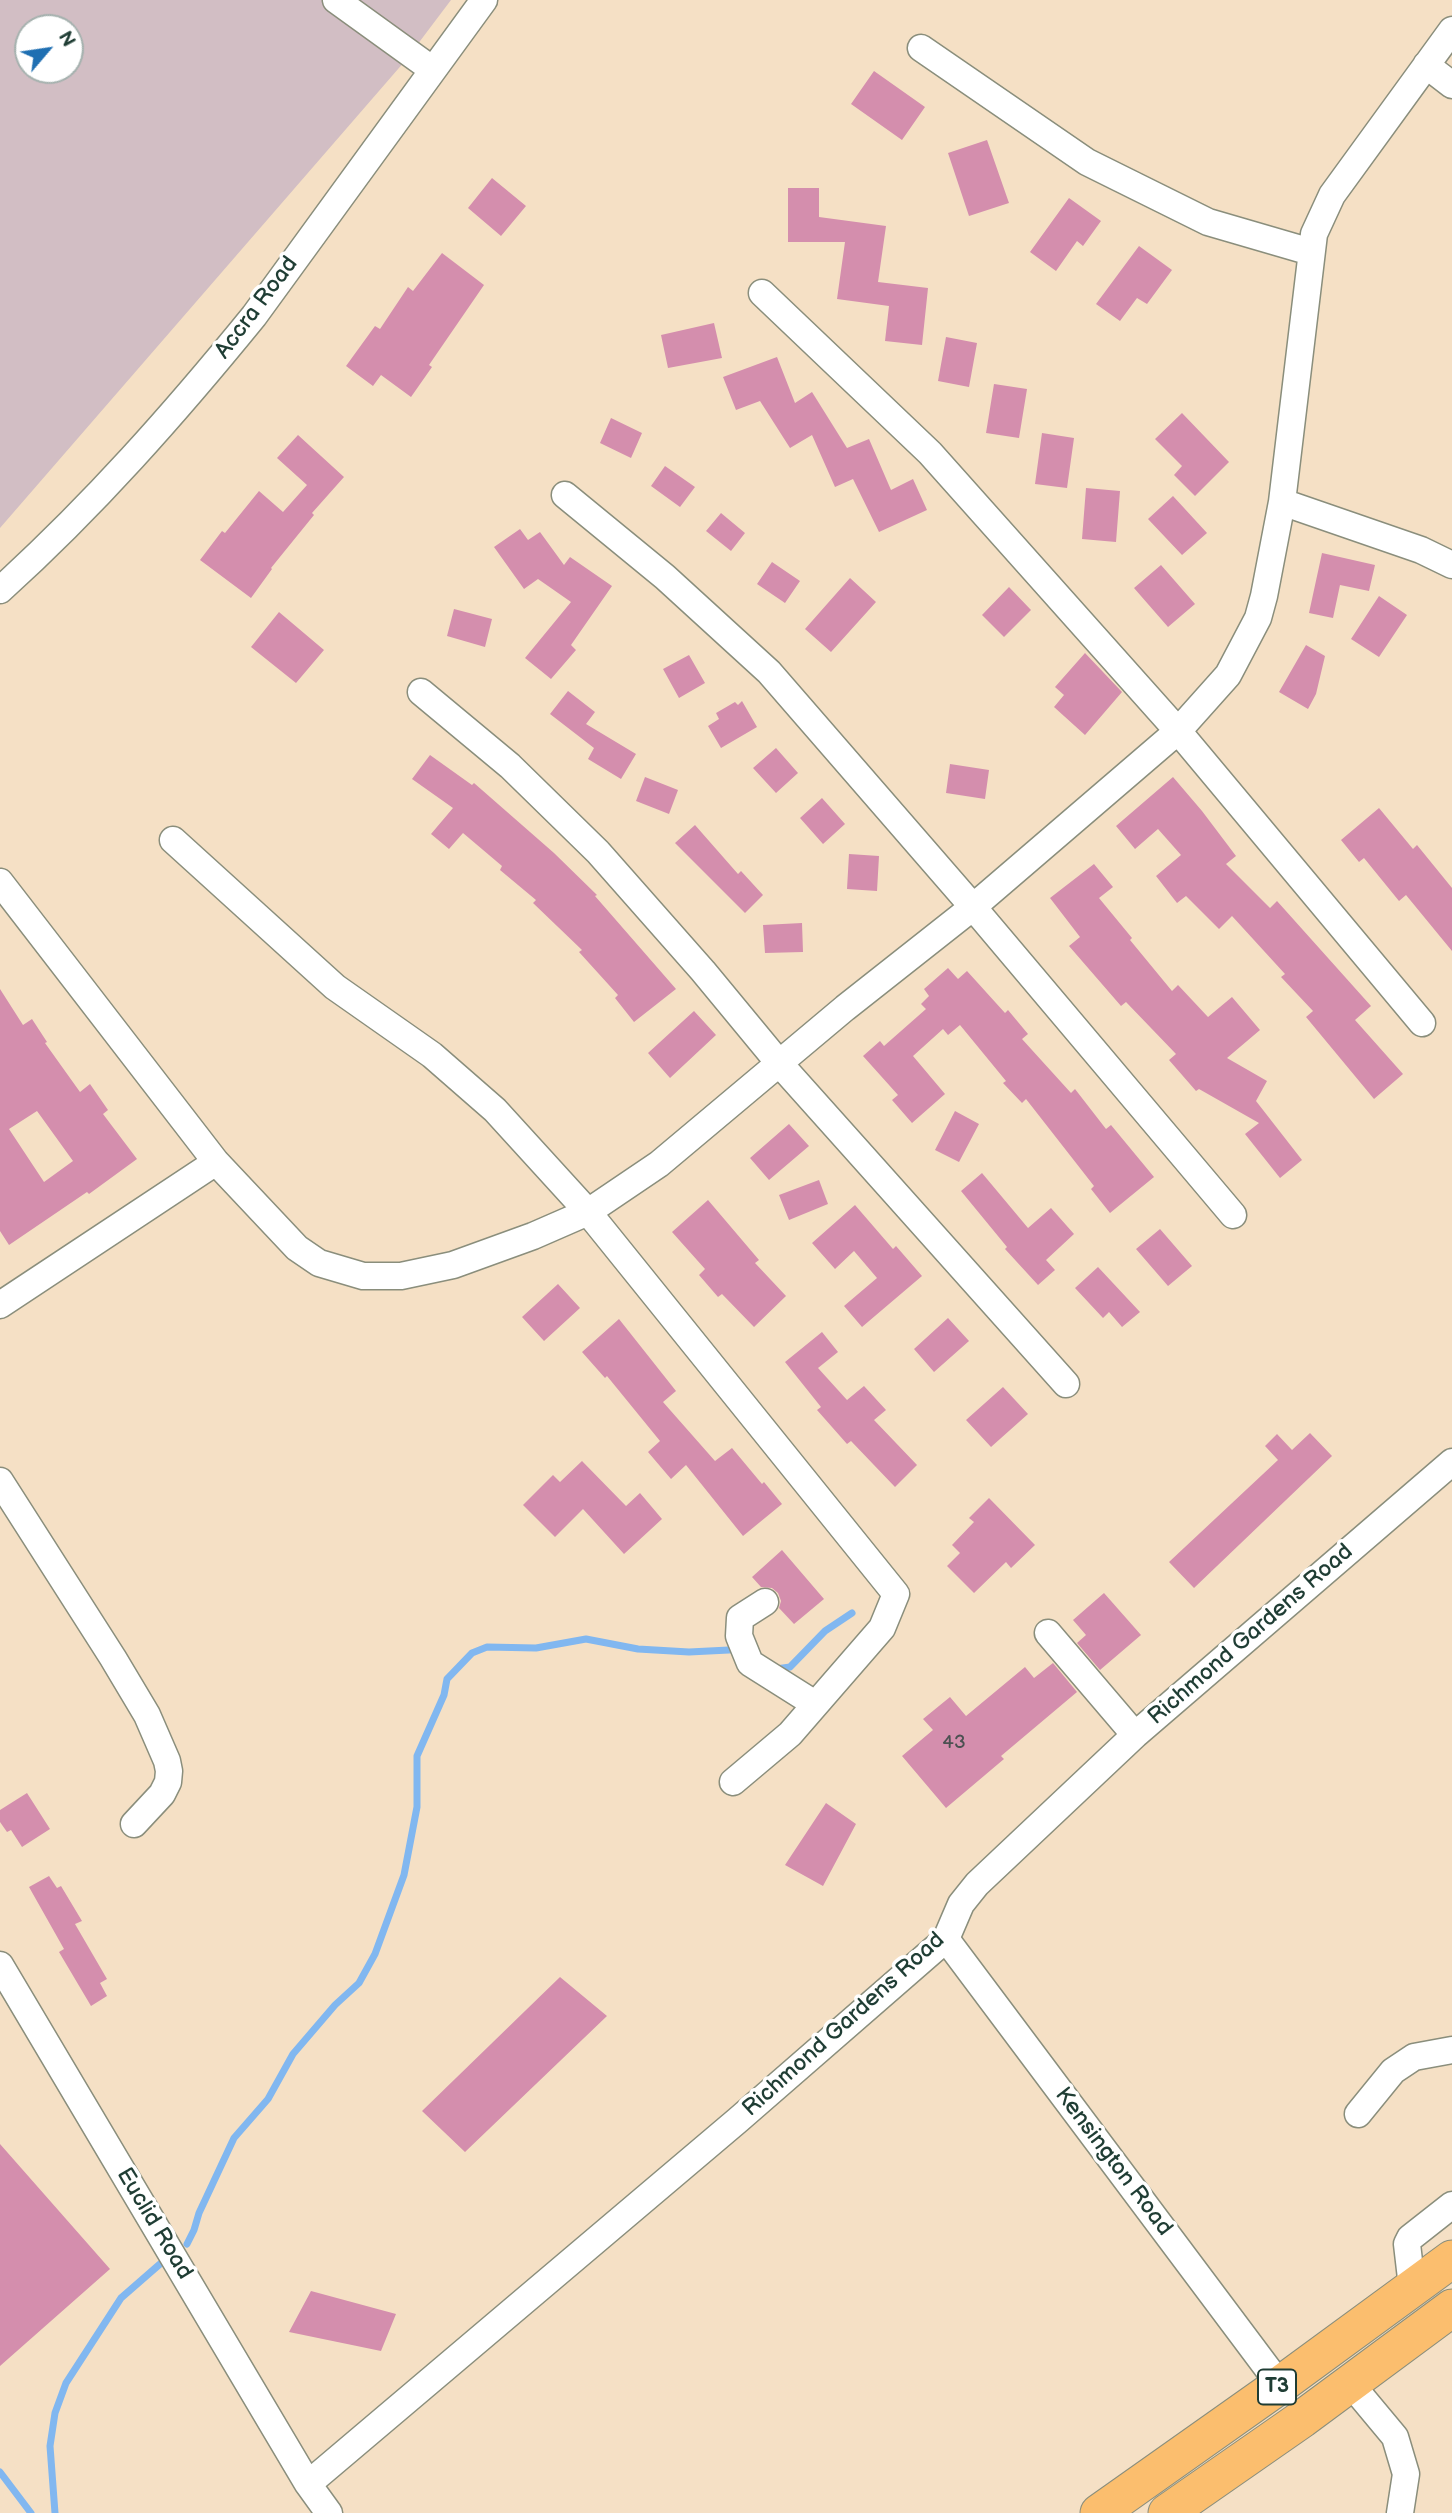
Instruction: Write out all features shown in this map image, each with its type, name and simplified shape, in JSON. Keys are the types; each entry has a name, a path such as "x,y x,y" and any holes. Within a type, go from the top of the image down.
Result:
{"highway":[{"name":"T3","path":"1099,2513 1452,2259"},
{"name":"T3","path":"1167,2513 1452,2308"}],"street":[{"path":"336,0 433,70"},
{"name":"Accra Road","path":"0,590 97,496 186,399 254,316 484,0"},
{"path":"0,882 216,1162 297,1248 319,1263 363,1276 401,1276 453,1265 533,1236 588,1212 659,1164 845,1008 974,907 1178,731 1228,675 1258,618 1264,596 1282,502 1311,253 1321,217 1332,195 1452,30"},
{"path":"921,48 1087,162 1208,222 1311,253"},
{"path":"1426,65 1452,86"},
{"path":"762,293 930,453 1178,731 1422,1023"},
{"path":"565,495 665,577 769,672 974,907 1233,1215"},
{"path":"1282,502 1420,550 1452,564"},
{"path":"421,692 510,766 598,852 703,971 779,1063 1066,1384"},
{"path":"173,840 335,987 432,1055 495,1110 588,1212 896,1594 882,1628 790,1734 733,1782"},
{"path":"0,1305 216,1162"},
{"name":"Richmond Gardens Road","path":"308,2484 738,2120 946,1939 961,1904 977,1884 1135,1735 1452,1462"},
{"path":"0,1481 113,1657 147,1715 167,1760 169,1771 162,1794 134,1824"},
{"path":"765,1602 740,1618 739,1636 750,1663 815,1704"},
{"path":"1048,1633 1135,1735"},
{"name":"Kensington Road","path":"946,1939 1280,2385"},
{"name":"Euclid Road","path":"0,1965 308,2484 329,2513"},
{"path":"1358,2114 1393,2071 1414,2057 1452,2050"},
{"path":"1412,2287 1407,2245 1410,2238 1452,2205"},
{"path":"1350,2383 1395,2437 1406,2474 1400,2513"}],"shaded area":[{"path":"0,0 451,0 405,61 0,528"}],"building":[{"path":"874,71 925,107 902,140 851,104"},
{"path":"987,140 1009,203 969,216 948,153"},
{"path":"492,178 526,206 501,236 468,208"},
{"path":"788,188 819,188 819,217 886,226 878,282 928,288 922,345 885,341 889,306 837,299 845,242 788,242"},
{"path":"1069,198 1101,221 1083,246 1077,241 1056,271 1030,252"},
{"path":"1139,246 1172,270 1147,304 1137,298 1120,321 1096,304"},
{"path":"442,253 484,285 429,365 432,367 411,397 381,375 373,386 346,366 375,326 380,329 408,287 413,291"},
{"path":"714,323 722,358 668,368 661,335"},
{"path":"946,337 977,343 969,387 938,381"},
{"path":"777,357 795,403 812,392 847,448 869,439 891,490 913,479 927,510 879,532 853,479 835,487 812,435 790,448 760,401 736,410 723,377"},
{"path":"994,384 1027,389 1019,438 986,433"},
{"path":"1182,413 1229,462 1195,496 1174,475 1182,466 1155,439"},
{"path":"611,418 642,433 631,458 600,443"},
{"path":"1042,433 1074,438 1067,488 1035,484"},
{"path":"298,435 344,477 312,513 314,515 271,568 251,598 200,560 222,531 225,533 259,491 283,512 307,485 277,458"},
{"path":"665,466 695,487 680,507 651,486"},
{"path":"1086,488 1120,491 1116,542 1082,539"},
{"path":"1173,496 1207,533 1182,555 1148,519"},
{"path":"721,513 745,533 731,551 706,531"},
{"path":"520,529 528,540 540,532 564,565 570,557 612,586 571,645 576,650 551,679 525,658 571,602 538,579 524,589 494,547"},
{"path":"1322,553 1375,565 1369,591 1340,585 1333,618 1309,613"},
{"path":"772,562 800,581 785,603 757,584"},
{"path":"1161,565 1195,604 1168,627 1134,588"},
{"path":"850,578 876,602 831,652 805,629"},
{"path":"1009,587 1031,610 1004,637 982,615"},
{"path":"1379,596 1407,615 1379,657 1351,639"},
{"path":"454,609 492,619 485,647 447,636"},
{"path":"279,612 324,650 296,683 251,647"},
{"path":"1306,645 1325,656 1316,694 1308,709 1279,692"},
{"path":"1085,653 1122,692 1085,735 1054,707 1064,695 1055,687"},
{"path":"689,655 705,683 679,698 663,669"},
{"path":"568,691 595,712 586,724 636,754 621,779 588,759 594,748 550,714"},
{"path":"742,701 757,727 721,748 708,726 719,719 716,713"},
{"path":"776,748 798,773 776,793 753,768"},
{"path":"430,755 472,785 474,783 554,853 597,895 595,896 676,989 634,1022 615,998 618,995 579,952 582,950 533,903 536,900 500,870 502,866 463,833 449,849 431,834 453,808 412,779"},
{"path":"950,764 989,770 985,799 946,793"},
{"path":"645,777 678,790 669,814 636,801"},
{"path":"1173,777 1236,856 1226,864 1270,908 1277,901 1371,1006 1355,1020 1403,1074 1374,1099 1306,1017 1313,1011 1281,977 1285,974 1232,916 1219,929 1186,896 1177,903 1156,876 1181,855 1158,829 1135,849 1116,826"},
{"path":"822,798 845,824 823,844 800,818"},
{"path":"1379,808 1413,849 1417,845 1452,888 1452,951 1406,895 1399,901 1364,858 1359,862 1341,840"},
{"path":"695,825 738,874 741,871 763,895 745,913 675,843"},
{"path":"849,854 879,856 877,891 847,889"},
{"path":"1094,864 1113,887 1099,898 1172,991 1178,985 1208,1017 1232,997 1260,1030 1227,1058 1267,1081 1256,1101 1302,1160 1280,1178 1245,1134 1259,1123 1199,1089 1196,1091 1169,1060 1176,1054 1126,1002 1121,1006 1069,946 1080,937 1050,898"},
{"path":"802,923 803,952 765,953 763,925"},
{"path":"948,968 958,979 967,971 1005,1013 1008,1010 1028,1034 1022,1039 1071,1093 1075,1089 1106,1129 1111,1125 1154,1177 1110,1213 1091,1189 1094,1186 1026,1099 1022,1103 1003,1083 1006,1081 960,1025 948,1035 943,1029 913,1056 945,1094 912,1123 892,1100 898,1095 863,1056 880,1041 884,1046 926,1009 921,1004 929,996 924,989"},
{"path":"0,989 23,1025 32,1019 47,1042 45,1043 80,1092 90,1084 108,1110 103,1114 137,1159 89,1194 87,1192 9,1245 0,1231","holes":["37,1111 73,1161 44,1182 9,1129"]},
{"path":"694,1011 716,1035 670,1078 648,1053"},
{"path":"955,1111 979,1124 959,1162 935,1150"},
{"path":"789,1124 809,1146 769,1180 750,1158"},
{"path":"982,1173 1028,1228 1051,1208 1074,1234 1046,1260 1055,1270 1038,1285 1005,1249 1007,1247 961,1191"},
{"path":"819,1180 828,1204 789,1220 779,1195"},
{"path":"708,1200 759,1260 755,1263 786,1296 754,1327 722,1294 718,1297 699,1275 705,1269 672,1232"},
{"path":"855,1205 893,1249 896,1246 922,1276 862,1327 844,1306 877,1278 854,1251 835,1269 812,1243"},
{"path":"1160,1229 1192,1266 1168,1286 1136,1249"},
{"path":"1098,1267 1140,1312 1122,1327 1109,1312 1103,1318 1075,1288"},
{"path":"558,1284 580,1308 544,1341 522,1317"},
{"path":"948,1318 969,1341 934,1372 914,1349"},
{"path":"619,1319 676,1391 663,1402 715,1461 732,1448 782,1504 743,1536 686,1465 671,1479 648,1452 660,1441 607,1376 605,1378 582,1352"},
{"path":"822,1332 838,1352 818,1368 847,1400 864,1386 886,1410 874,1420 917,1465 895,1487 851,1441 847,1444 817,1410 821,1407 785,1362"},
{"path":"1003,1387 1028,1414 991,1447 966,1420"},
{"path":"1310,1433 1332,1456 1194,1588 1169,1562 1278,1460 1265,1446 1277,1434 1292,1450"},
{"path":"582,1461 626,1506 640,1493 662,1519 624,1554 583,1509 555,1537 523,1505 553,1475 560,1482"},
{"path":"989,1498 1035,1545 1011,1568 1006,1562 974,1593 947,1566 960,1553 952,1545 974,1522 969,1518"},
{"path":"782,1550 824,1599 794,1624 779,1608 781,1601 778,1593 772,1588 761,1587 752,1577"},
{"path":"1104,1593 1141,1635 1100,1670 1077,1643 1086,1635 1073,1620"},
{"path":"1053,1663 1077,1692 1001,1756 1004,1759 946,1808 902,1756 933,1730 923,1719 950,1697 966,1716 1025,1667 1034,1678"},
{"path":"27,1793 50,1829 22,1847 11,1830 7,1832 0,1822 0,1810"},
{"path":"826,1803 856,1824 823,1886 785,1865"},
{"path":"49,1876 57,1888 61,1886 82,1921 75,1924 107,1979 100,1983 107,1996 91,2006 59,1952 64,1949 29,1887"},
{"path":"560,1977 607,2016 465,2152 422,2111"},
{"path":"0,2144 110,2269 0,2366"},
{"path":"311,2291 396,2314 381,2351 289,2332"}],"waterway":[{"path":"776,1669 790,1667 825,1631 852,1613"},
{"path":"187,2244 234,2138 268,2099 293,2054 335,2005 359,1983 375,1954 404,1875 417,1807 417,1756 444,1695 447,1679 472,1653 487,1647 536,1648 586,1639 638,1649 689,1652 729,1650"},
{"path":"55,2513 50,2446 55,2413 66,2383 121,2298 160,2264"},
{"path":"0,2472 31,2513"}]}
